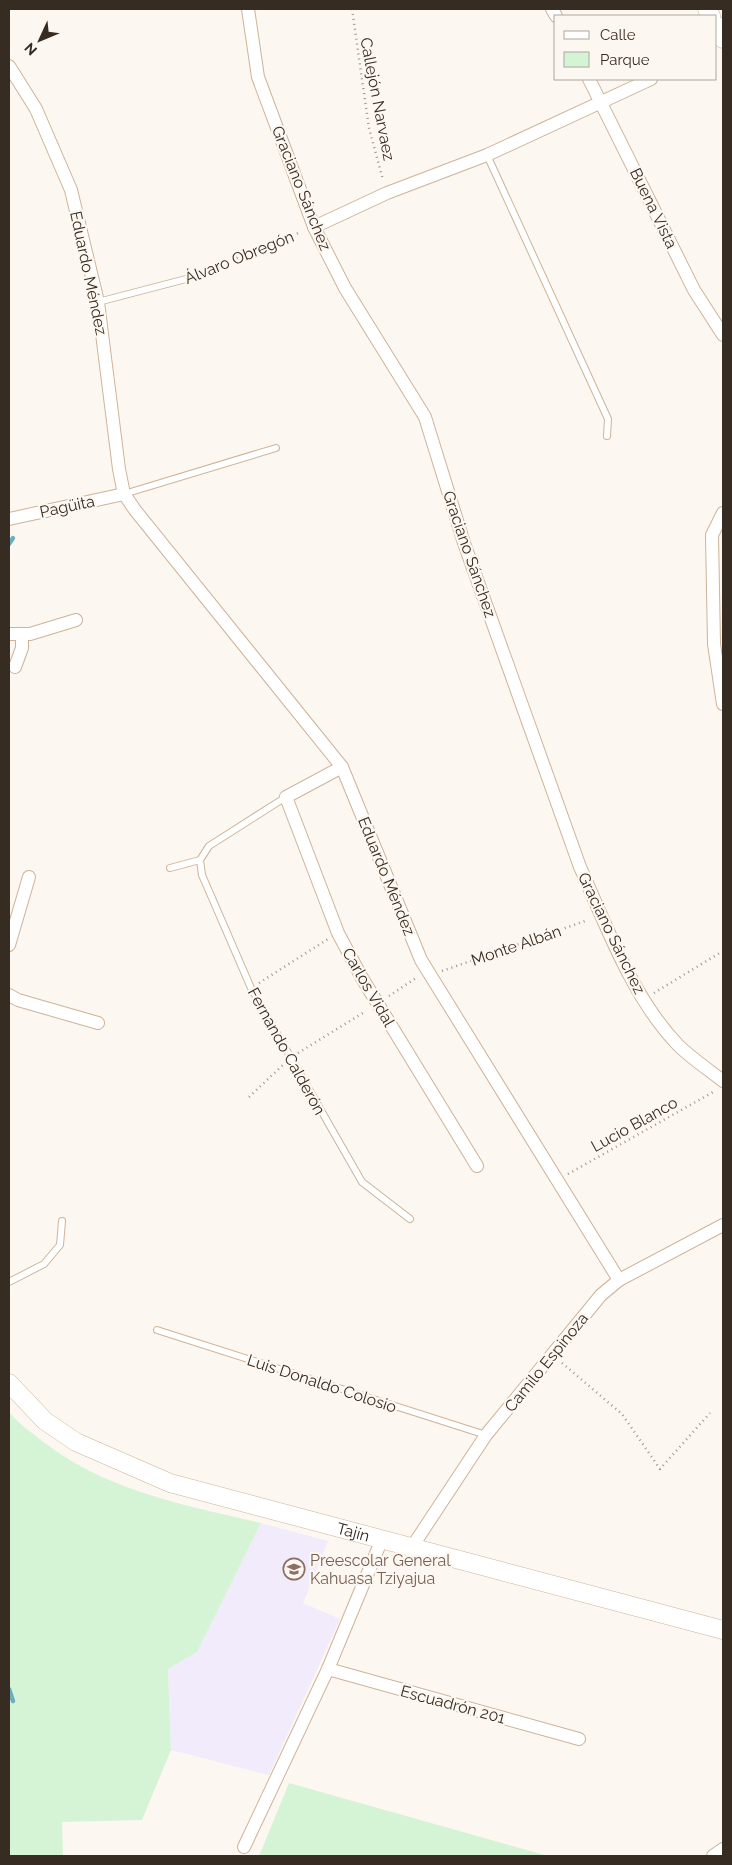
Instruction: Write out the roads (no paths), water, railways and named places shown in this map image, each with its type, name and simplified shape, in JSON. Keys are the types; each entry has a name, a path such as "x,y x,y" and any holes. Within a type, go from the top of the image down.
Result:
{"main road":[{"path":"717,27 723,41"},
{"name":"Tajín","path":"9,1383 45,1421 76,1442 170,1483 723,1630"}],"street":[{"name":"Graciano Sánchez","path":"248,9 258,77 314,226 345,288 425,417 471,562 580,867 601,916 643,999 678,1045 723,1081"},
{"name":"Eduardo Méndez","path":"9,66 36,109 71,190 98,302 119,470 124,494 342,766 429,973 619,1280"},
{"name":"Buena Vista","path":"590,80 694,290 723,335"},
{"name":"Álvaro Obregón","path":"314,226 387,193 487,156 648,80"},
{"name":"Pagüita","path":"9,519 124,494"},
{"path":"723,513 712,535 714,644 723,704"},
{"path":"9,634 22,634 76,620"},
{"path":"15,667 22,648 22,634"},
{"path":"286,797 342,766"},
{"name":"Carlos Vidal","path":"286,797 338,933 377,1004 477,1166"},
{"path":"9,945 29,877"},
{"path":"12,999 98,1022"},
{"name":"Camilo Espinoza","path":"412,1547 486,1435 600,1295 619,1280 723,1225"},
{"path":"244,1848 328,1669 382,1539"},
{"name":"Escuadrón 201","path":"328,1669 579,1739"},
{"path":"713,1856 723,1849"}],"lane":[{"path":"487,156 608,418 607,436"},
{"name":"Álvaro Obregón","path":"98,302 186,279"},
{"path":"124,494 276,448"},
{"path":"170,868 200,860 209,846 286,797"},
{"name":"Fernando Calderón","path":"200,860 202,875 251,988 362,1182 410,1219"},
{"path":"9,1282 44,1264 60,1245 62,1221"},
{"name":"Luis Donaldo Colosio","path":"158,1330 486,1435"}],"waterway":[{"path":"9,544 13,538"},
{"path":"9,1689 13,1701"}],"place":[{"name":"Preescolar General Kahuasa Tziyajua","path":"294,1569"}]}
